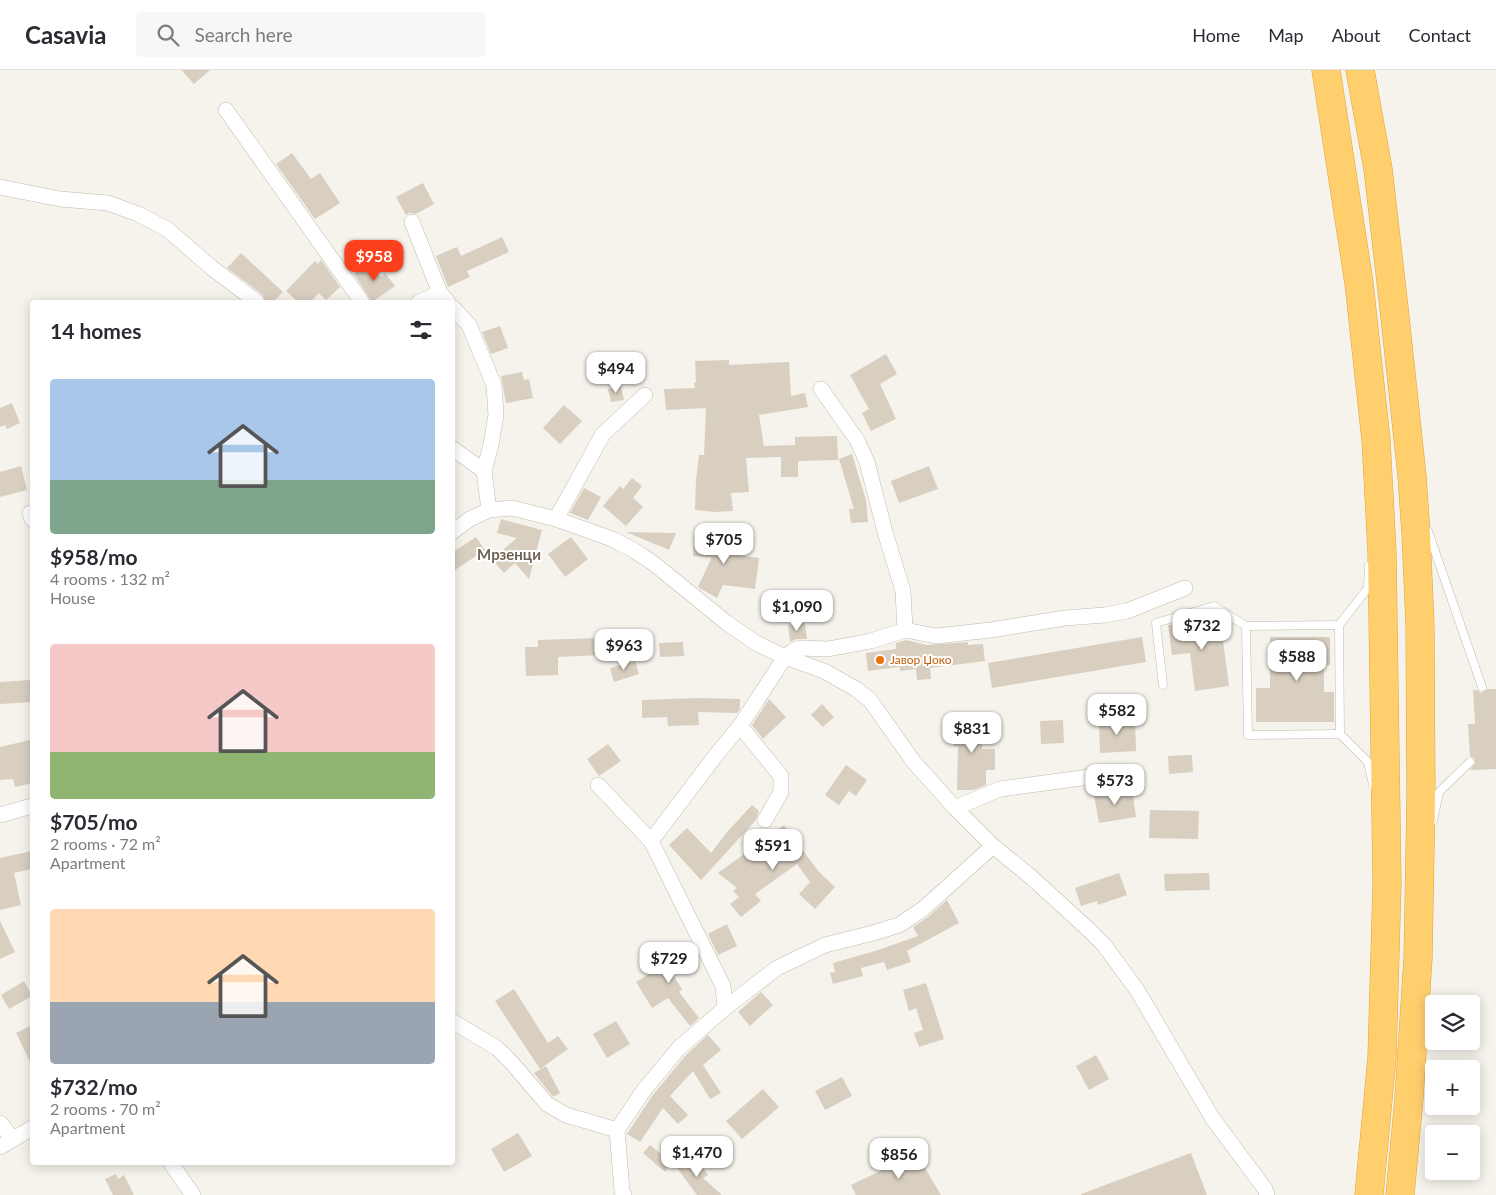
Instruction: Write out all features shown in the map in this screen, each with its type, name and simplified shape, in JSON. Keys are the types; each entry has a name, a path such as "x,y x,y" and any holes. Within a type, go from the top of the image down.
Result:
{"highway":[{"path":"1326,70 1360,292 1376,440 1382,552 1387,884 1382,1057 1369,1195"},
{"path":"1360,70 1378,169 1412,476 1420,626 1421,796 1418,958 1409,1098 1400,1195"}],"street":[{"path":"226,110 361,300"},
{"path":"0,187 60,199 108,203 138,214 167,228 212,268 254,300"},
{"path":"412,222 444,298 432,300"},
{"path":"455,310 469,325 494,385 496,416 484,471 489,510"},
{"path":"821,389 857,440 867,462 884,532 902,591 905,630"},
{"path":"556,520 603,434 644,395"},
{"path":"455,450 484,471"},
{"path":"455,530 489,510 512,508 556,520 612,539 635,551 726,623 756,643 786,657 824,671 856,689 870,700 913,761 955,808 993,846 1032,877 1088,929 1114,959 1137,990 1213,1119 1265,1189 1267,1195"},
{"path":"651,841 740,726 786,657 793,651 800,648 828,649 871,641 905,630 936,636 991,630 1066,618 1105,616 1127,611 1185,588"},
{"path":"740,726 781,776 781,792 764,820"},
{"path":"955,808 1000,789 1126,772"},
{"path":"598,785 651,841 715,967 723,986 725,1008"},
{"path":"0,815 28,810"},
{"path":"624,1195 622,1191 617,1130 644,1090 679,1048 725,1008 777,968 825,945 899,925 923,909 993,846"},
{"path":"455,1023 497,1048 547,1104 566,1114 617,1130"},
{"path":"0,1123 13,1139"},
{"path":"0,1147 30,1129"},
{"path":"172,1165 193,1195"}],"lane":[{"path":"1332,108 1349,272"},
{"path":"1378,169 1402,305"},
{"path":"1426,523 1430,540 1450,592 1482,687"},
{"path":"1370,562 1368,588 1339,625 1340,734 1368,762 1374,788"},
{"path":"1163,684 1156,623 1214,606 1246,626 1339,625"},
{"path":"1246,626 1248,735 1340,734"},
{"path":"1433,828 1439,792 1470,762"},
{"path":"1376,976 1381,836 1377,807"},
{"path":"1369,1195 1373,1066"}],"building":[{"path":"181,70 210,70 194,84"},
{"path":"292,153 311,179 320,173 340,203 315,219 276,164"},
{"path":"423,183 434,204 416,214 409,213 406,215 396,197"},
{"path":"502,237 509,252 467,271 470,277 448,287 436,256 457,247 461,256"},
{"path":"241,253 283,292 275,300 265,300 263,295 227,268"},
{"path":"321,260 340,287 326,300 319,293 312,300 296,300 286,291 315,261 318,264"},
{"path":"370,262 381,277 385,273 395,286 375,300 371,300 354,274"},
{"path":"500,326 508,348 491,354 482,332"},
{"path":"886,354 897,374 880,384 896,419 871,431 862,413 869,409 850,375"},
{"path":"729,360 729,365 789,362 791,396 805,393 808,407 759,415 764,446 795,445 795,437 837,436 838,460 798,461 798,477 781,477 781,457 746,458 749,492 731,493 733,511 695,510 699,455 704,455 706,408 666,410 664,389 695,388 695,361"},
{"path":"522,372 524,380 529,379 533,398 506,403 501,376"},
{"path":"621,386 624,400 611,402 608,389"},
{"path":"12,403 20,423 7,429 5,425 0,427 0,408"},
{"path":"564,405 582,421 560,444 543,428"},
{"path":"852,454 866,500 868,522 851,523 849,509 854,509 839,459"},
{"path":"21,466 27,490 0,497 0,472"},
{"path":"929,466 938,489 899,503 891,481"},
{"path":"632,478 642,486 633,498 643,507 626,526 603,506 620,486 623,489"},
{"path":"584,488 601,497 588,520 570,513"},
{"path":"501,519 542,530 529,579 515,563 504,573 492,559 517,538 497,533"},
{"path":"626,532 676,533 669,550"},
{"path":"694,534 731,535 730,554 759,558 755,589 723,585 717,598 698,587 712,557 693,556"},
{"path":"476,537 485,550 455,570 455,551"},
{"path":"571,537 588,559 565,577 548,554"},
{"path":"1220,618 1229,686 1195,691 1190,653 1172,655 1168,625"},
{"path":"805,623 807,639 797,639 790,642 788,625"},
{"path":"1142,637 1146,662 992,688 988,663"},
{"path":"1270,637 1330,637 1330,665 1324,665 1324,692 1334,692 1334,722 1256,722 1256,688 1270,688"},
{"path":"600,638 601,655 558,657 558,675 526,676 525,647 538,647 538,640"},
{"path":"906,640 927,645 968,642 968,645 983,644 985,661 930,668 931,679 917,680 916,669 900,671 900,667 868,671 866,653 896,649 896,643"},
{"path":"683,642 684,656 660,657 659,643"},
{"path":"635,661 639,674 614,682 610,668"},
{"path":"30,680 30,702 0,704 0,682"},
{"path":"1487,689 1496,689 1496,769 1470,770 1475,763 1474,758 1470,756 1468,724 1475,724 1473,690 1481,693"},
{"path":"740,699 740,709 737,713 698,712 699,725 668,726 667,717 642,718 642,700"},
{"path":"769,699 786,717 763,739 752,725"},
{"path":"822,704 834,717 823,727 811,715"},
{"path":"954,717 982,717 982,749 995,749 995,770 986,770 986,785 974,790 957,790 958,746 954,746"},
{"path":"1135,719 1136,751 1100,753 1099,721"},
{"path":"1063,720 1064,743 1041,744 1040,721"},
{"path":"30,740 30,783 15,787 13,779 0,780 0,747"},
{"path":"608,744 621,761 599,776 587,759"},
{"path":"1192,755 1193,772 1169,774 1168,756"},
{"path":"846,765 867,780 856,796 849,791 839,805 825,795"},
{"path":"1132,789 1136,817 1099,823 1094,795"},
{"path":"752,805 759,811 756,820 701,880 669,845 687,828 711,853"},
{"path":"1150,810 1199,811 1198,839 1149,838"},
{"path":"784,825 819,872 835,887 815,909 799,894 810,882 797,864 755,894 761,901 741,917 730,904 739,897 733,891 737,888 718,873"},
{"path":"30,851 30,869 14,873 21,905 0,910 0,858"},
{"path":"1119,873 1127,895 1098,905 1097,901 1081,906 1075,888"},
{"path":"1209,873 1210,890 1165,891 1164,874"},
{"path":"947,900 959,923 907,951 911,962 887,970 884,962 861,968 863,976 833,984 830,973 835,972 833,963 918,936 913,927"},
{"path":"0,921 15,952 0,959"},
{"path":"727,924 737,946 718,955 708,934"},
{"path":"680,943 693,962 673,975 682,989 679,992 699,1018 690,1026 668,998 652,1008 636,982 668,962 663,954"},
{"path":"24,981 30,992 30,997 9,1009 1,995"},
{"path":"926,983 944,1039 919,1047 914,1033 923,1030 916,1008 909,1011 903,990"},
{"path":"514,989 548,1043 558,1036 568,1049 540,1069 495,1001"},
{"path":"761,992 773,1005 750,1026 738,1012"},
{"path":"616,1021 630,1044 607,1058 593,1034"},
{"path":"30,1026 30,1062 16,1033"},
{"path":"711,1032 708,1035 721,1050 703,1065 721,1093 710,1099 693,1071 670,1096 688,1115 678,1124 663,1108 640,1142 627,1134 652,1096 686,1055"},
{"path":"1096,1055 1109,1079 1089,1090 1076,1066"},
{"path":"546,1066 560,1093 553,1097 534,1073"},
{"path":"842,1077 852,1096 825,1110 815,1091"},
{"path":"763,1089 779,1107 742,1139 726,1121"},
{"path":"518,1133 532,1156 504,1172 491,1149"},
{"path":"650,1145 672,1163 665,1172 643,1153"},
{"path":"915,1151 941,1195 856,1195 851,1185 897,1163 897,1161"},
{"path":"1191,1153 1207,1195 1081,1195 1081,1194"},
{"path":"694,1156 708,1175 703,1178 722,1195 697,1195 677,1168"},
{"path":"116,1174 118,1179 124,1175 134,1195 113,1195 105,1179"}],"place":[{"name":"Јавор Џоко","path":"880,660"}],"district":[{"name":"Мрзенци","path":"509,555"}]}
